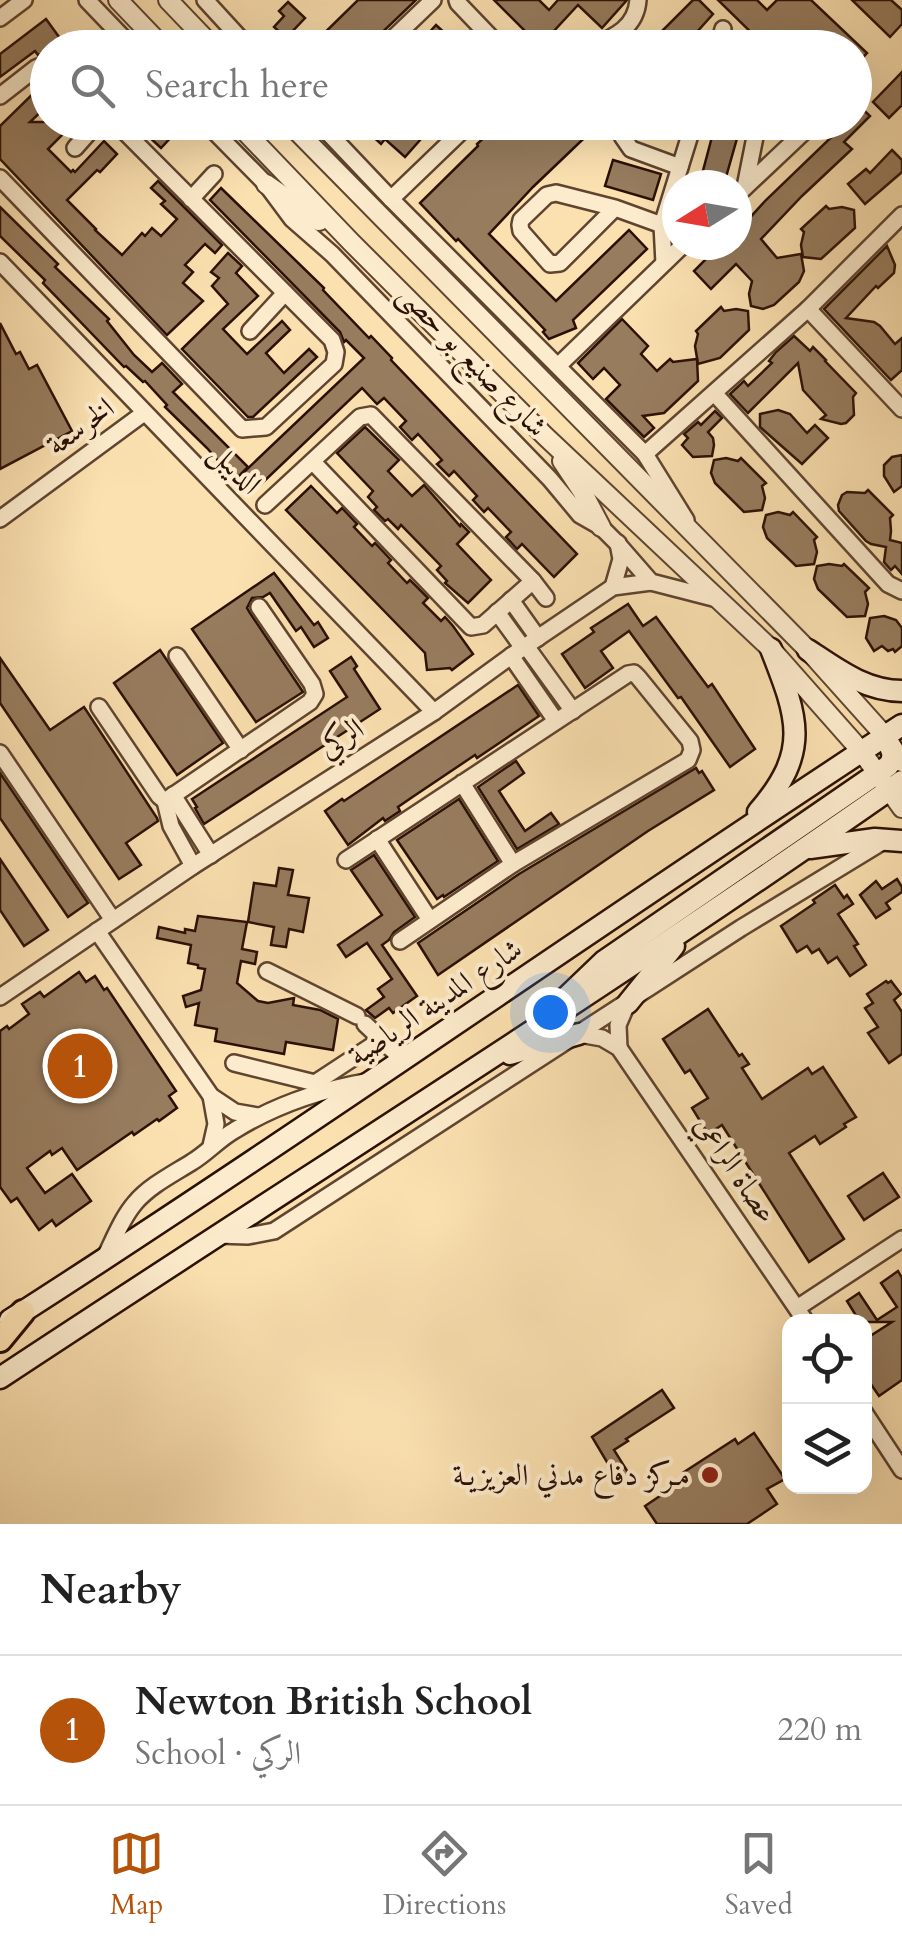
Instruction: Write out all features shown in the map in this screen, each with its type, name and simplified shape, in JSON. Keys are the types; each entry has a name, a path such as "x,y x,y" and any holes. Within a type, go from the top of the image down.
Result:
{"main road":[{"path":"744,828 779,786 795,744 793,712 771,649"},
{"path":"808,650 863,684 902,692"},
{"path":"890,781 893,731"},
{"name":"شارع المدينة الرياضية","path":"0,1327 893,731"},
{"path":"890,781 886,782 886,774 902,761"},
{"path":"0,1378 687,930 803,849 890,781"},
{"path":"534,1031 604,961 890,781"},
{"path":"803,849 862,840 895,840"},
{"path":"628,1003 687,930"},
{"path":"488,1059 579,1034"},
{"path":"0,1340 23,1312"}],"street":[{"path":"0,18 24,0"},
{"path":"88,0 116,30"},
{"path":"118,0 147,30"},
{"path":"205,0 232,30"},
{"path":"623,30 637,15 638,0"},
{"path":"401,30 432,1 457,2 484,30"},
{"path":"174,4 198,30"},
{"path":"0,96 30,73"},
{"path":"75,148 82,140"},
{"path":"0,178 242,429 266,427 334,364 332,340 133,140"},
{"name":"شارع صنيع بو حصى","path":"222,140 266,184 283,210 332,254 580,516 601,527 651,582"},
{"name":"شارع صنيع بو حصى","path":"253,140 545,436 771,649 890,781 902,808"},
{"name":"شارع صنيع بو حصى","path":"306,140 808,650 893,731 902,761"},
{"name":"شارع صنيع بو حصى","path":"335,140 645,454 699,540"},
{"path":"391,199 452,140"},
{"path":"625,140 631,148 680,168 689,140"},
{"path":"746,170 754,140"},
{"path":"752,181 795,140"},
{"path":"191,198 234,153"},
{"path":"266,184 351,242"},
{"path":"615,208 554,266 521,231 522,220 546,195 556,193 615,208 662,223"},
{"path":"645,454 715,394 900,220"},
{"path":"559,366 667,260"},
{"name":"الديبل","path":"0,262 434,712"},
{"path":"250,331 286,293"},
{"path":"808,308 902,409"},
{"path":"715,394 888,584 902,591"},
{"name":"الخرسعة","path":"0,519 144,413"},
{"path":"265,506 360,417 372,415 546,598"},
{"path":"545,436 601,527"},
{"path":"313,462 466,624 476,628 533,581"},
{"path":"613,587 622,559 618,543"},
{"path":"651,582 721,600"},
{"name":"الركي","path":"0,998 193,866 434,712 613,587 651,582"},
{"path":"511,600 524,647 556,721"},
{"path":"169,798 310,702 315,694 259,608"},
{"path":"497,612 572,710"},
{"path":"177,656 241,750"},
{"path":"346,860 628,674 634,673 690,740 688,760 513,864 400,941"},
{"path":"99,707 159,796 169,798 212,855"},
{"path":"0,753 113,920"},
{"path":"462,783 513,864"},
{"path":"169,798 175,835 193,866"},
{"path":"377,839 430,920"},
{"path":"217,1234 248,1236 274,1231 741,928 895,840"},
{"path":"96,931 211,1096 242,1115 262,1116"},
{"path":"268,971 361,1020 403,1060"},
{"path":"620,1048 618,1025 628,1003"},
{"path":"579,1034 602,1038 620,1048"},
{"path":"234,1063 315,1083 382,1039"},
{"name":"عصاة الراعي","path":"620,1048 801,1314"},
{"path":"105,1257 132,1206 142,1196 235,1130 331,1088 374,1080"},
{"path":"208,1152 216,1124 211,1096"},
{"path":"803,1314 902,1239"},
{"path":"872,1424 902,1470"}],"building":[{"path":"358,0 416,0 385,30 327,30"},
{"path":"494,0 539,0 549,10 558,0 627,0 602,28 578,5 555,30 524,30"},
{"path":"693,0 699,0 713,14 699,30 663,30"},
{"path":"718,0 757,0 767,10 777,0 811,0 843,30 749,30"},
{"path":"852,0 891,0 902,10 902,24 890,37"},
{"path":"288,2 305,18 294,30 277,30 274,27 284,16 279,11"},
{"path":"46,19 54,30 32,30"},
{"path":"30,31 30,55 0,77 0,54"},
{"path":"902,72 902,105 889,118 873,102"},
{"path":"30,97 30,140 57,140 48,149 71,172 104,141 117,154 67,200 122,255 142,233 145,236 152,228 161,236 177,219 151,188 158,181 222,245 215,253 205,244 185,265 193,272 183,283 203,301 167,335 0,159 0,126"},
{"path":"152,140 168,140 161,148"},
{"path":"386,140 420,140 405,157"},
{"path":"481,140 582,140 489,234 556,301 629,230 647,249 573,320 576,328 549,339 545,330 420,203"},
{"path":"711,140 737,140 728,170 703,170"},
{"path":"828,140 846,140 852,149 761,239 777,258 801,254 804,271 799,282 774,305 763,309 751,306 752,281 736,264 711,289 694,271 705,260 752,260 752,215"},
{"path":"892,150 902,160 902,172 865,204 848,184 866,169 870,173"},
{"path":"613,160 661,174 653,200 605,186"},
{"path":"221,188 371,336 577,554 554,577 522,544 517,549 506,537 511,532 488,508 484,512 473,500 477,496 454,471 449,476 437,464 442,460 418,434 412,440 400,427 406,421 384,398 377,404 362,388 257,488 243,473 364,358 344,342 340,332 210,200"},
{"path":"826,206 854,210 855,228 821,259 803,257 801,229"},
{"path":"0,207 109,319 134,355 152,372 162,363 182,384 173,392 248,467 235,480 145,381 124,367 0,236"},
{"path":"887,246 894,273 846,318 874,322 895,344 902,338 902,370 891,380 824,309"},
{"path":"228,253 242,266 236,273 258,296 223,329 247,354 282,321 290,330 266,353 284,373 309,349 317,357 253,417 248,417 182,349 228,304 212,286 219,278 211,272"},
{"path":"721,307 724,311 748,311 749,330 720,358 698,364 696,331"},
{"path":"622,319 648,346 641,354 657,371 670,359 697,359 698,381 664,413 643,416 654,428 644,437 606,399 620,385 604,368 593,379 578,363"},
{"path":"0,323 29,369 37,365 72,431 0,469"},
{"path":"794,336 810,351 813,347 856,393 854,415 846,423 821,419 826,415 803,390 798,363 748,413 730,394 744,381 748,386"},
{"path":"778,410 790,414 807,433 815,425 828,438 802,464 760,427 760,414"},
{"path":"715,411 722,418 708,432 713,438 712,456 693,457 682,445 688,438 684,434"},
{"path":"365,427 399,460 388,471 412,496 424,485 469,532 457,544 491,580 468,603 445,583 437,570 441,566 401,525 398,529 374,510 377,507 368,497 373,491 337,453"},
{"path":"902,455 902,486 894,492 884,476 884,465 892,457"},
{"path":"741,458 766,483 762,486 762,510 744,512 715,483 711,473 714,460"},
{"path":"311,486 337,513 342,508 357,524 354,527 372,546 375,543 407,583 410,580 428,598 423,603 441,621 445,617 473,654 452,670 427,670 425,653 286,510"},
{"path":"868,490 893,515 890,540 902,543 902,574 884,562 886,547 866,541 839,511 842,495"},
{"path":"793,512 817,537 814,564 796,566 767,538 763,527 766,515"},
{"path":"844,564 869,588 865,592 865,616 847,617 818,589 814,579 817,566"},
{"path":"274,573 328,638 314,647 301,627 296,631 270,593 252,598 247,608 303,692 256,722 192,629"},
{"path":"628,604 643,626 656,617 708,687 712,684 755,749 730,767 629,631 601,651 613,668 585,688 562,654 594,632 591,628"},
{"path":"884,616 896,620 902,628 902,646 895,652 882,646 874,651 866,638 870,618"},
{"path":"160,650 223,743 177,775 114,683"},
{"path":"351,657 357,666 354,669 380,709 204,824 192,799 347,697 330,671"},
{"path":"0,658 50,730 84,707 157,818 126,843 141,865 119,879 0,703"},
{"path":"518,685 539,716 414,796 398,807 400,811 385,821 383,818 348,845 325,811"},
{"path":"516,761 524,773 499,791 525,831 551,813 559,824 517,849 478,787"},
{"path":"696,768 714,790 438,975 418,943 519,874"},
{"path":"0,773 88,903 68,917 0,818"},
{"path":"459,799 498,861 437,899 397,840"},
{"path":"374,855 415,917 382,945 417,996 393,1013 389,1008 375,1018 366,1010 384,997 378,989 392,979 367,943 346,957 338,945 382,915 351,870"},
{"path":"0,859 48,930 24,946 0,910"},
{"path":"279,868 293,870 288,895 309,898 303,932 289,929 286,947 271,945 274,927 248,922 254,883 276,886"},
{"path":"897,879 902,892 886,903 890,909 876,918 860,895 876,881 882,889"},
{"path":"835,885 853,904 838,914 858,944 854,946 866,965 850,976 837,957 828,963 819,949 812,953 807,946 797,952 781,926"},
{"path":"198,916 247,922 242,949 257,952 255,964 241,961 237,983 258,1001 294,998 293,1005 320,1010 338,1019 333,1050 286,1042 284,1054 215,1041 217,1029 195,1025 199,1003 186,1007 183,996 201,990 205,969 188,963 191,945 157,938 159,927 185,933 185,929 195,931"},
{"path":"79,972 86,982 95,976 104,990 107,988 176,1091 169,1096 177,1108 134,1135 132,1132 77,1170 62,1148 52,1155 50,1151 27,1168 45,1193 72,1174 91,1201 56,1226 52,1220 39,1230 17,1198 11,1202 0,1187 0,1031 29,1014 22,1004 40,992 44,997"},
{"path":"891,981 901,994 894,1000 902,1012 902,1054 889,1063 868,1033 878,1027 865,1008 873,1003 867,994"},
{"path":"708,1009 739,1056 742,1054 749,1064 742,1068 762,1099 808,1068 812,1074 823,1067 856,1117 820,1144 815,1136 789,1153 844,1239 809,1262 722,1125 708,1134 692,1108 708,1098 690,1070 685,1073 663,1039"},
{"path":"883,1173 899,1197 864,1220 848,1196"},
{"path":"898,1271 902,1278 902,1380 879,1396 872,1386 872,1335 892,1322 872,1322 872,1314 855,1314 847,1301 859,1293 877,1320 897,1307 881,1283"},
{"path":"662,1390 674,1408 614,1450 631,1477 620,1484 592,1437"},
{"path":"754,1433 782,1475 782,1481 767,1489 777,1504 747,1524 657,1524 645,1506 688,1477 684,1472 735,1439 738,1444"}],"place":[{"name":"Newton British School","path":"80,1066"},
{"name":"مـركز دفاع مدني العزيزيـة","path":"710,1475"}]}
